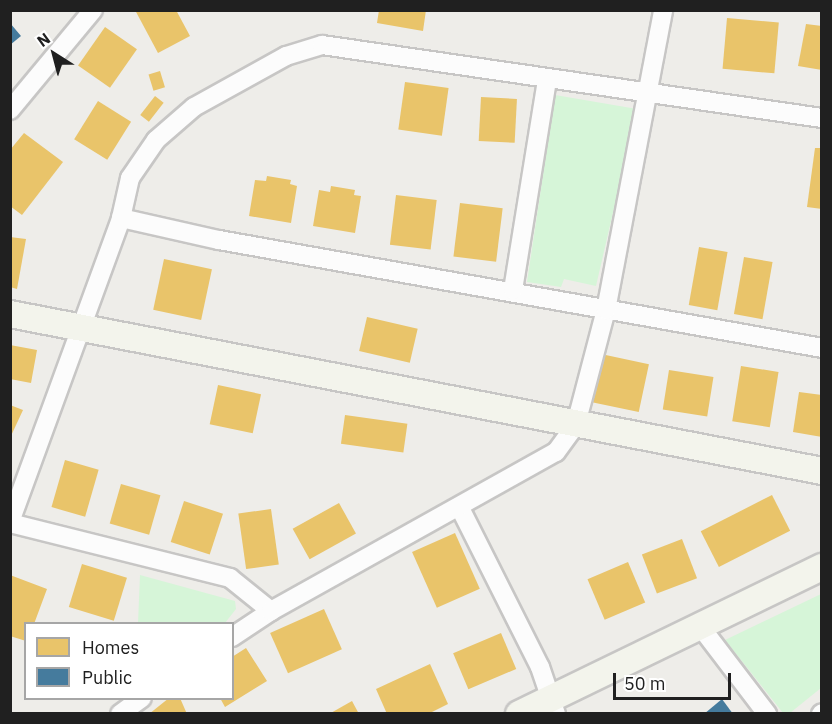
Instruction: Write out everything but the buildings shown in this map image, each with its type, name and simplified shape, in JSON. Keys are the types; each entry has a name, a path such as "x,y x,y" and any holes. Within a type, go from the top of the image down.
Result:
{"street":[{"path":"10,110 93,10"},
{"path":"234,637 271,611 460,508 556,452 576,424 606,310 650,93 663,10"},
{"path":"271,611 230,578 10,522 79,326 120,218 130,178 156,140 194,107 286,56 322,45 822,118"},
{"path":"513,290 547,79"},
{"path":"120,218 219,240 513,290 606,310 822,348"},
{"path":"10,314 822,471"},
{"path":"460,508 540,666 553,706"},
{"path":"519,714 553,706 700,626 822,567"},
{"path":"700,626 767,714"},
{"path":"120,714 141,700"}],"green space":[{"path":"555,95 637,109 596,286 564,279 561,287 527,282"},
{"path":"140,575 235,601 236,609 226,622 138,622"},
{"path":"821,594 821,688 790,713 783,713 725,640"}]}
